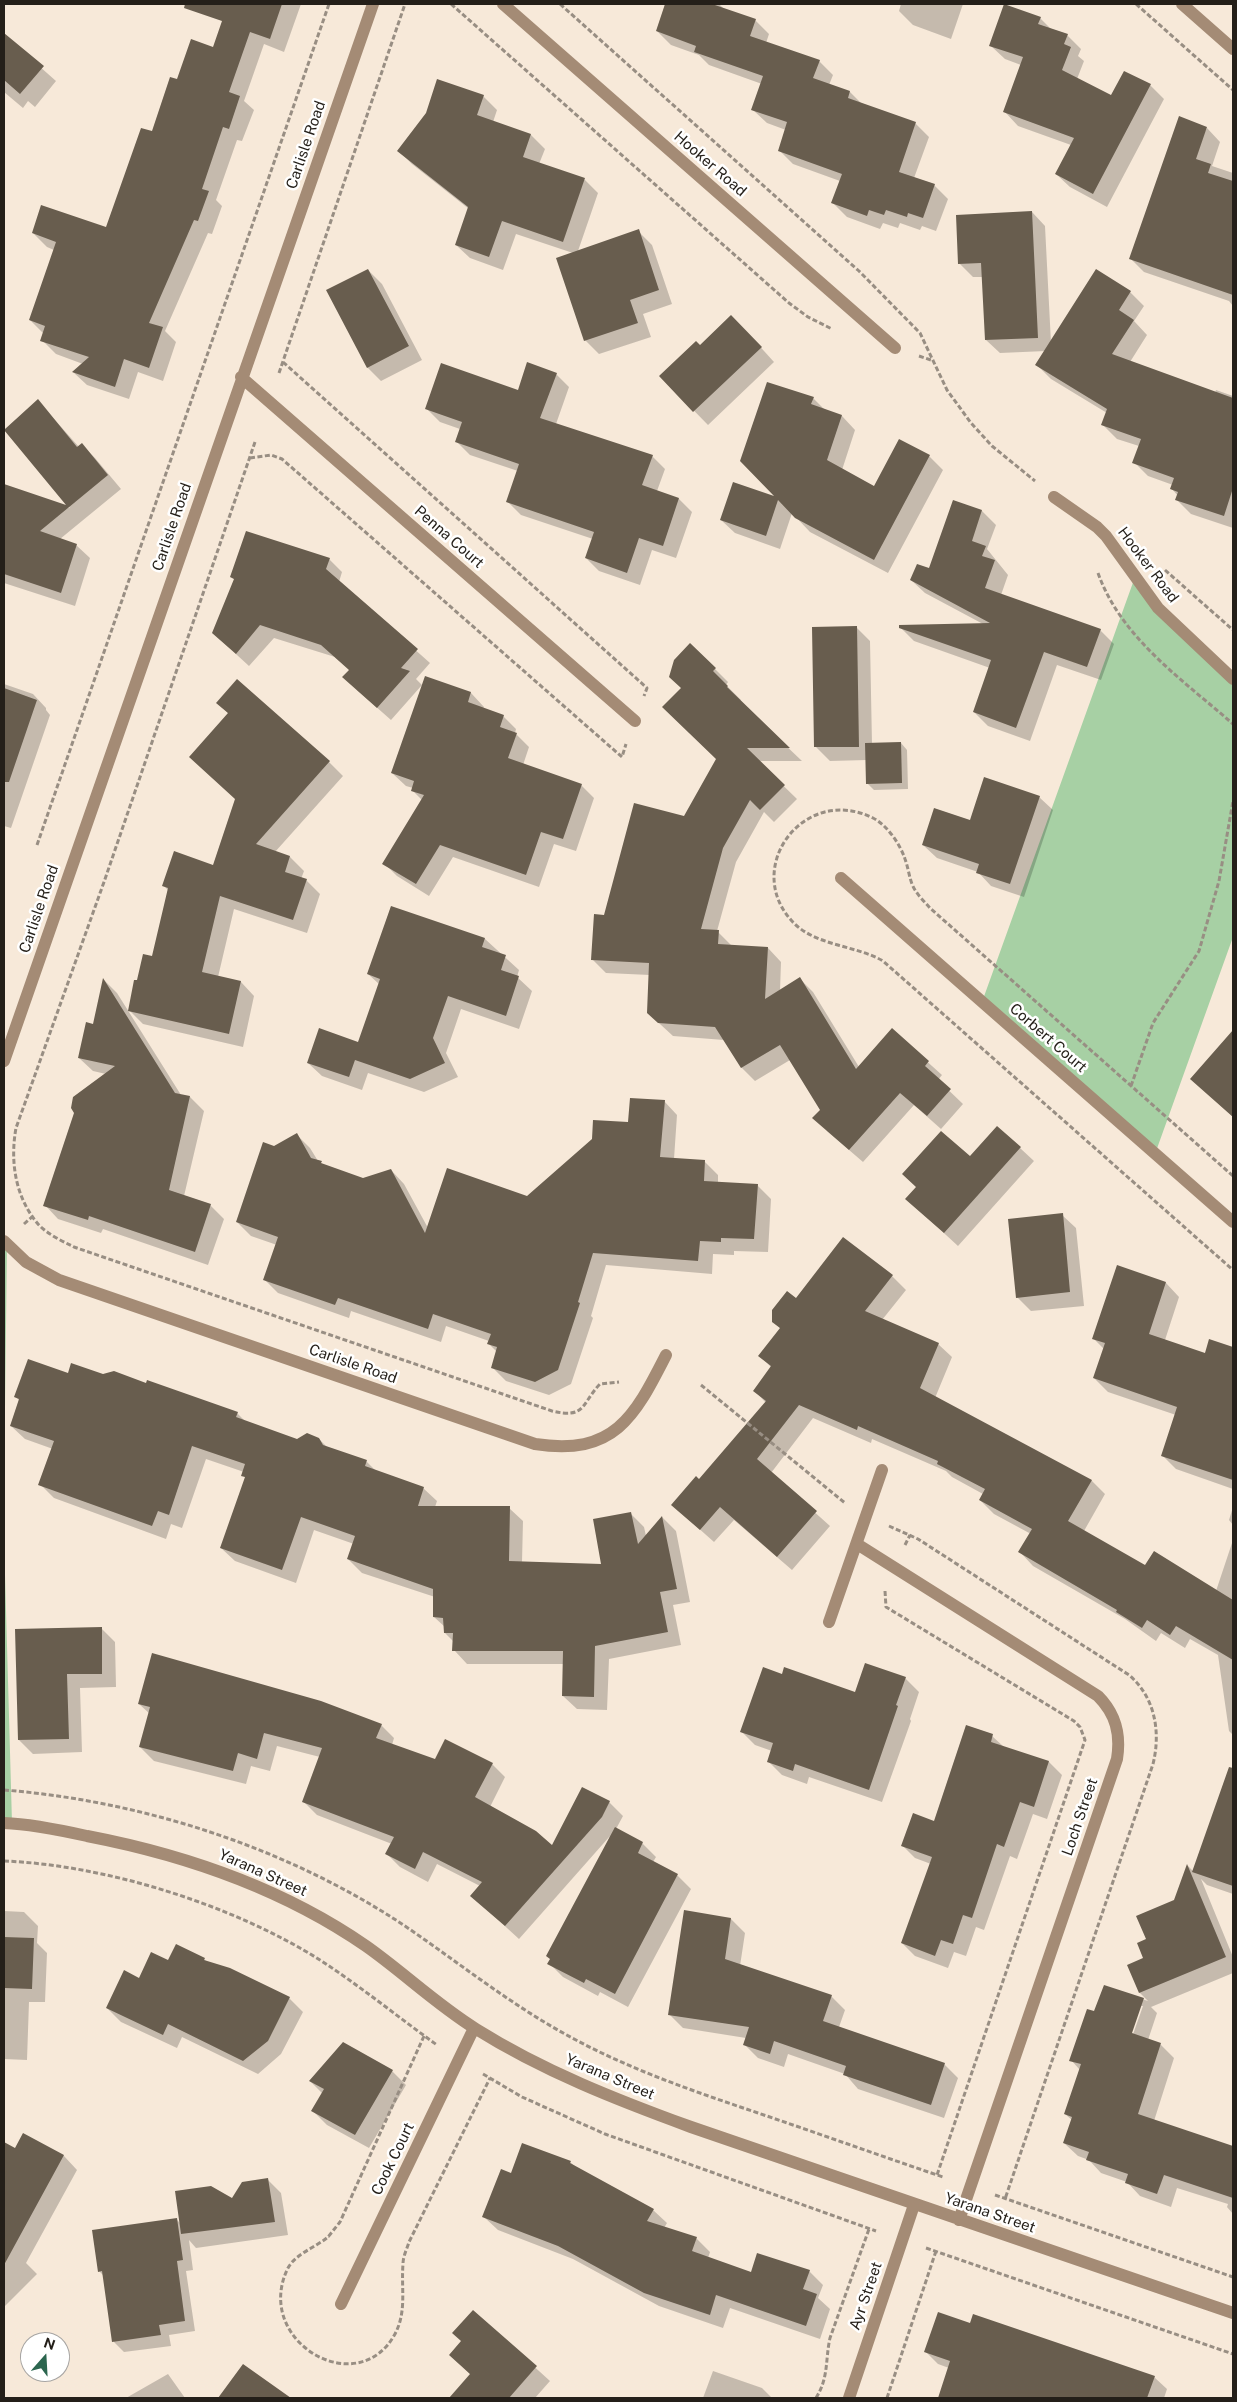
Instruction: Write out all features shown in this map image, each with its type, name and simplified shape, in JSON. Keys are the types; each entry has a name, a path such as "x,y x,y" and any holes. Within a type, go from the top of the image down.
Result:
{"street":[{"name":"Carlisle Road","path":"4,1061 241,377 373,4"},
{"name":"Hooker Road","path":"503,4 895,348"},
{"path":"1182,4 1233,49"},
{"name":"Penna Court","path":"241,377 635,721"},
{"name":"Hooker Road","path":"1054,497 1097,527 1106,536 1158,608 1233,679"},
{"name":"Corbert Court","path":"841,878 1233,1222"},
{"name":"Carlisle Road","path":"4,1241 26,1262 60,1280 535,1444 575,1447 605,1437 635,1412 666,1355"},
{"path":"829,1622 882,1470"},
{"name":"Loch Street","path":"857,1544 1098,1696 1107,1706 1118,1729 1119,1745 1117,1759 959,2220"},
{"name":"Yarana Street","path":"4,1823 73,1833 154,1850 206,1866 247,1882 292,1902 366,1946 474,2028 522,2056 602,2093 691,2127 914,2205 1233,2313"},
{"name":"Cook Court","path":"341,2304 474,2028"},
{"name":"Ayr Street","path":"849,2398 914,2205"}],"path":[{"path":"37,845 329,4"},
{"path":"279,373 405,4"},
{"path":"451,4 789,303 808,317 838,331"},
{"path":"1136,4 1233,90"},
{"path":"895,348 934,361"},
{"path":"250,458 271,454 282,458 622,756 646,688 283,362"},
{"path":"255,442 104,882 16,1128 12,1162 19,1190 38,1224 74,1247 552,1411 568,1415 577,1412 584,1406 600,1384 619,1382"},
{"path":"1131,1086 1153,1023 1199,951 1219,881 1233,802"},
{"path":"701,1385 851,1508"},
{"path":"886,1524 918,1539 1129,1674 1145,1693 1151,1705 1158,1734 1153,1764 1005,2199"},
{"path":"884,1586 886,1607 1074,1721 1080,1728 1085,1740 936,2174"},
{"path":"4,1790 70,1797 141,1812 195,1828 309,1872 359,1898 404,1926 524,2012 577,2041 669,2082 943,2177"},
{"path":"4,1862 46,1866 129,1881 228,1914 280,1938 319,1960 437,2045"},
{"path":"483,2074 522,2097 606,2134 876,2231"},
{"path":"994,2195 1233,2277"},
{"path":"816,2398 826,2378 826,2354 830,2338 869,2229"},
{"path":"926,2248 1233,2354"},
{"path":"886,2398 936,2251"}],"green space":[{"path":"1135,577 1233,679 1233,937 1155,1154 982,1002"},
{"path":"4,1241 7,1244 4,1490"},
{"path":"4,1539 12,1823 4,1823"}],"building":[{"path":"185,4 282,4 270,39 250,32 229,92 240,96 229,129 223,127 202,189 209,191 198,221 194,220 149,323 163,327 149,368 124,359 115,387 72,372 89,357 40,341 45,326 29,320 56,242 32,233 41,205 106,227 141,128 152,131 170,77 177,79 191,39 213,47 222,21 184,8"},
{"path":"665,4 712,4 756,19 750,36 820,60 813,78 850,91 848,98 916,122 899,172 935,184 923,218 908,213 907,217 886,210 884,215 869,210 867,216 831,203 842,174 778,151 787,122 751,110 763,76 694,52 696,46 656,31"},
{"path":"1004,4 1041,17 1038,24 1068,34 1064,44 1071,47 1062,70 1111,95 1124,71 1151,84 1093,194 1055,174 1074,138 1003,112 1023,57 989,46"},
{"path":"4,33 44,66 20,94 4,80"},
{"path":"437,79 484,95 477,115 531,134 523,157 585,178 563,242 502,221 489,257 455,245 468,207 397,151 426,113"},
{"path":"1179,116 1207,127 1196,159 1211,164 1208,173 1233,181 1233,295 1129,259"},
{"path":"1032,211 1038,338 985,340 981,263 958,264 956,215"},
{"path":"639,229 659,290 630,300 638,323 584,341 556,258"},
{"path":"368,269 409,346 367,368 326,290"},
{"path":"1096,269 1131,291 1119,310 1134,320 1112,354 1233,398 1233,488 1224,516 1175,500 1178,492 1170,489 1174,478 1132,463 1141,439 1101,425 1107,409 1035,365"},
{"path":"731,315 762,347 693,412 659,376 696,341 700,345"},
{"path":"527,362 557,373 540,418 653,455 642,485 679,498 663,546 639,538 627,573 585,558 594,532 506,502 519,464 455,442 462,422 425,409 441,363 518,390"},
{"path":"767,382 814,397 811,404 842,415 827,460 874,486 899,439 930,455 874,560 795,518 778,500 766,536 720,520 733,482 774,496 740,461"},
{"path":"38,399 77,447 82,443 108,475 40,531 77,544 61,593 4,574 4,484 66,505 4,430"},
{"path":"953,500 982,510 972,541 986,546 982,556 995,560 985,588 1101,629 1087,667 1044,652 1016,728 973,712 991,660 899,628 899,625 990,623 910,580 917,564 929,568"},
{"path":"246,531 330,558 326,569 418,649 401,668 410,671 377,708 342,677 349,670 321,645 260,625 236,654 212,633 234,579 230,577"},
{"path":"857,626 859,747 814,747 812,627"},
{"path":"690,643 716,668 713,671 727,687 790,748 747,748 785,785 760,810 750,800 723,848 701,929 719,930 718,944 768,947 765,999 800,977 856,1069 892,1028 929,1061 925,1066 951,1089 927,1116 900,1093 849,1150 812,1118 820,1110 780,1045 741,1068 715,1027 658,1023 647,1013 649,963 591,960 594,914 604,915 634,803 684,816 716,759 662,707 681,688 669,677 674,660"},
{"path":"425,676 471,692 468,702 504,715 500,727 517,733 508,758 582,784 563,839 541,832 526,875 440,845 416,884 382,864 424,795 411,791 414,781 391,773"},
{"path":"237,679 330,761 256,844 290,856 285,872 307,879 293,920 220,896 202,972 241,981 229,1034 128,1011 134,980 137,980 143,954 152,956 168,888 162,886 174,851 213,865 235,799 189,757 228,713 216,703"},
{"path":"4,688 37,700 9,782 4,782"},
{"path":"901,742 902,783 866,784 865,743"},
{"path":"984,777 1040,796 1010,884 976,873 979,864 922,845 934,808 970,820"},
{"path":"391,906 485,938 482,947 506,955 501,970 519,976 506,1016 448,996 433,1038 445,1063 410,1079 355,1060 349,1077 307,1063 319,1028 358,1042 380,979 367,974"},
{"path":"103,978 175,1093 190,1096 169,1190 211,1204 195,1252 89,1216 88,1220 43,1206 74,1113 71,1108 73,1097 115,1066 78,1058 86,1022 93,1024"},
{"path":"1233,1030 1233,1117 1190,1079"},
{"path":"630,1098 665,1100 660,1157 705,1160 704,1181 758,1184 754,1239 721,1238 721,1242 700,1241 698,1261 593,1253 578,1302 580,1303 558,1370 535,1382 491,1368 497,1347 487,1344 491,1334 433,1314 428,1329 338,1298 335,1305 263,1280 278,1237 236,1222 263,1142 274,1146 297,1133 311,1158 322,1161 321,1163 363,1178 391,1169 425,1233 447,1168 527,1196 592,1139 593,1120 628,1122"},
{"path":"997,1126 1021,1147 944,1233 905,1199 916,1187 902,1174 941,1131 970,1156"},
{"path":"1063,1213 1070,1292 1016,1298 1008,1219"},
{"path":"843,1237 893,1275 865,1311 939,1343 920,1388 1092,1480 1068,1521 1145,1565 1154,1551 1233,1600 1233,1660 1176,1626 1170,1635 1147,1620 1142,1628 1116,1612 1117,1610 1018,1552 1032,1529 979,1500 985,1489 937,1464 938,1461 858,1426 857,1430 799,1405 757,1459 817,1511 777,1557 720,1507 700,1530 671,1505 696,1476 699,1479 766,1401 753,1391 771,1366 758,1356 780,1328 772,1322 772,1310 787,1291 796,1298"},
{"path":"1117,1265 1166,1282 1149,1334 1205,1353 1209,1339 1233,1347 1233,1480 1161,1456 1177,1407 1093,1378 1105,1343 1092,1339"},
{"path":"28,1359 68,1373 71,1363 103,1374 114,1371 146,1383 147,1380 238,1412 236,1417 297,1439 307,1433 319,1438 323,1445 367,1460 365,1466 424,1487 418,1506 510,1506 509,1561 601,1564 593,1519 631,1512 638,1544 662,1516 677,1589 660,1592 668,1632 595,1646 594,1697 562,1696 563,1651 452,1651 453,1633 444,1633 443,1618 433,1617 433,1589 347,1559 355,1536 301,1517 282,1570 220,1548 245,1477 241,1476 245,1464 192,1446 169,1515 158,1511 152,1526 38,1485 54,1441 10,1426 19,1399 14,1397"},
{"path":"102,1627 102,1674 67,1674 69,1739 18,1740 15,1629"},
{"path":"152,1653 321,1701 382,1724 376,1738 435,1759 445,1739 493,1763 475,1797 536,1831 552,1845 582,1787 610,1801 602,1817 505,1926 470,1896 482,1882 423,1852 415,1869 385,1854 394,1837 302,1802 322,1748 264,1733 257,1759 238,1753 233,1771 139,1747 150,1707 138,1704"},
{"path":"865,1663 906,1677 869,1790 795,1764 793,1771 767,1762 773,1743 740,1732 763,1667 782,1674 784,1667 855,1692"},
{"path":"966,1725 993,1734 991,1742 1049,1761 1034,1807 1020,1802 1004,1847 997,1844 972,1918 963,1915 953,1944 941,1940 935,1956 901,1943 932,1857 901,1846 913,1813 934,1821"},
{"path":"1229,1767 1233,1768 1233,1886 1192,1872"},
{"path":"615,1827 643,1842 638,1853 678,1874 615,1994 586,1979 584,1983 547,1964 550,1959 546,1956"},
{"path":"1187,1864 1226,1957 1139,1993 1127,1965 1143,1958 1137,1943 1146,1939 1136,1916 1174,1900"},
{"path":"684,1910 731,1918 725,1959 832,1995 823,2021 945,2063 931,2105 843,2075 846,2066 774,2041 770,2054 743,2045 749,2027 668,2015"},
{"path":"4,1937 34,1938 32,1989 4,1988"},
{"path":"176,1944 205,1958 204,1960 230,1968 290,1997 268,2041 243,2061 168,2024 163,2035 106,2008 124,1970 139,1978 151,1952 168,1960"},
{"path":"1104,1985 1144,1998 1132,2033 1161,2043 1138,2114 1233,2146 1233,2198 1164,2175 1157,2194 1125,2183 1128,2174 1086,2160 1089,2152 1063,2143 1072,2117 1064,2114 1081,2064 1069,2061 1087,2009 1094,2011"},
{"path":"343,2042 393,2070 355,2135 311,2111 324,2089 309,2081"},
{"path":"23,2133 64,2155 4,2265 4,2142 15,2148"},
{"path":"522,2143 571,2161 570,2163 654,2209 647,2221 697,2237 692,2251 751,2272 757,2253 810,2270 803,2289 817,2294 806,2326 716,2295 710,2315 644,2293 558,2246 482,2217 501,2169 511,2173"},
{"path":"268,2178 275,2222 181,2234 175,2191 211,2186 232,2198 242,2182"},
{"path":"177,2218 183,2260 177,2261 185,2321 159,2325 161,2335 112,2342 102,2271 98,2272 92,2230"},
{"path":"473,2310 537,2366 509,2398 449,2398 470,2374 449,2355 461,2341 452,2333"},
{"path":"938,2312 970,2323 973,2314 1155,2376 1147,2398 938,2398 950,2361 924,2352"},
{"path":"243,2364 291,2398 218,2398"}]}
